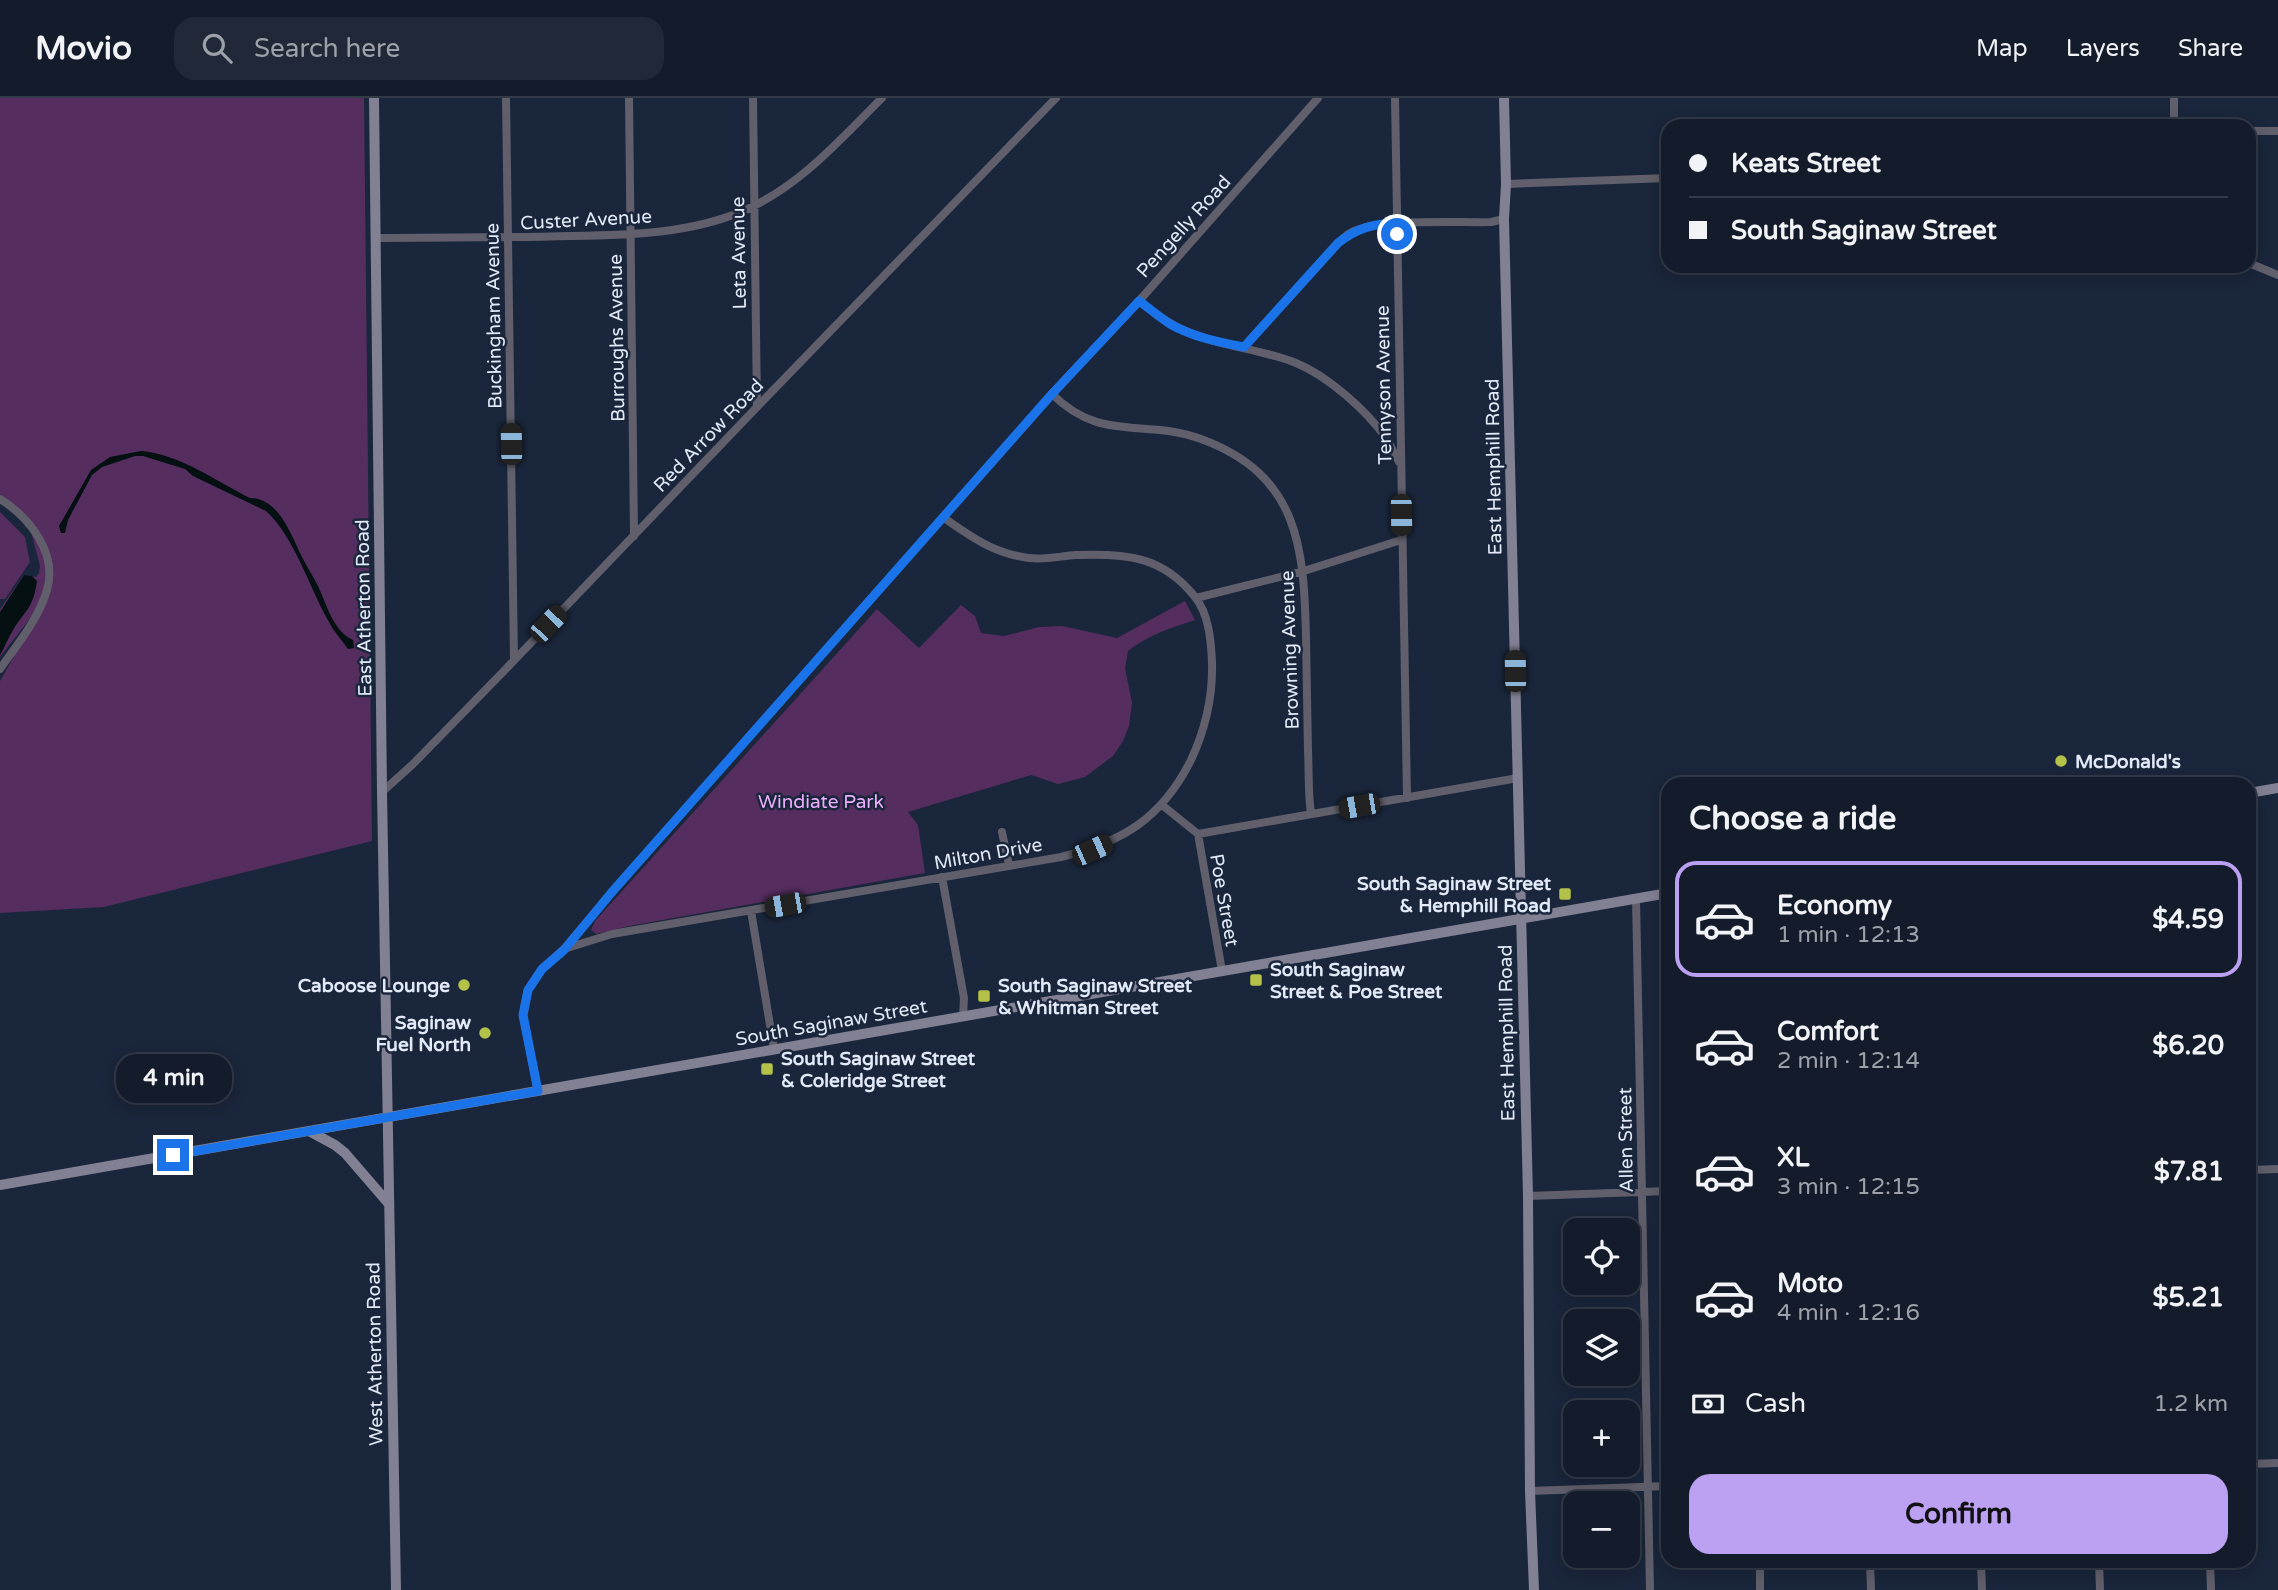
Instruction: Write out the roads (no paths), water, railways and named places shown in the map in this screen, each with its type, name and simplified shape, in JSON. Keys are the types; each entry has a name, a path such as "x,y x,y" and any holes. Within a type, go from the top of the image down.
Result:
{"street":[{"name":"East Atherton Road","path":"374,98 388,1117"},
{"name":"Buckingham Avenue","path":"506,98 514,660"},
{"name":"Burroughs Avenue","path":"629,98 634,536"},
{"name":"Leta Avenue","path":"753,98 757,407"},
{"name":"Custer Avenue","path":"375,238 631,235 694,225 742,212 814,166 882,98"},
{"name":"Red Arrow Road","path":"382,792 413,764 1056,98"},
{"name":"Pengelly Road","path":"538,1091 523,1015 528,990 542,969 564,950 612,892 1052,394 1139,301 1318,98"},
{"name":"Tennyson Avenue","path":"1395,98 1407,798"},
{"name":"East Hemphill Road","path":"1504,98 1504,219 1528,1196 1530,1491 1534,1590"},
{"path":"2174,98 2174,119"},
{"path":"2256,131 2278,131"},
{"path":"1506,184 1661,178"},
{"path":"1244,347 1350,233 1389,223 1491,222 1504,219"},
{"path":"2256,266 2278,275"},
{"path":"1139,301 1169,323 1188,332 1299,364 1332,385 1357,406 1386,439 1400,465"},
{"name":"Browning Avenue","path":"1052,394 1086,420 1107,426 1170,431 1197,437 1221,447 1243,459 1260,473 1277,493 1291,518 1304,571 1311,814"},
{"path":"0,499 22,516 39,536 46,558 49,586 43,604 0,669"},
{"name":"Milton Drive","path":"564,950 612,934 1092,850 1136,827 1162,805 1182,777 1207,720 1212,648 1207,621 1196,598 1173,574 1152,562 1123,555 1030,558 1002,553 975,540 944,518"},
{"path":"1196,598 1304,571 1401,540"},
{"path":"1162,805 1198,834 1518,778"},
{"path":"2256,792 2278,788"},
{"path":"1002,832 1009,865"},
{"name":"Poe Street","path":"1198,834 1222,971"},
{"path":"942,877 964,998 963,1017"},
{"name":"South Saginaw Street","path":"0,1185 1661,894"},
{"name":"Allen Street","path":"1636,899 1650,1590"},
{"path":"751,911 774,1049"},
{"name":"West Atherton Road","path":"388,1117 396,1590"},
{"path":"309,1131 345,1153 389,1204"},
{"path":"2256,1170 2278,1169"},
{"path":"1528,1196 1661,1191"},
{"path":"2256,1464 2278,1463"},
{"path":"1530,1491 1661,1486"},
{"path":"1760,1568 1760,1590"},
{"path":"1870,1568 1871,1590"},
{"path":"1981,1568 1982,1590"},
{"path":"2099,1568 2100,1590"},
{"path":"2210,1568 2211,1590"}],"place":[{"name":"McDonald's","path":"2061,761"},
{"name":"South Saginaw Street & Hemphill Road","path":"1565,894"},
{"name":"South Saginaw Street & Poe Street","path":"1256,980"},
{"name":"Caboose Lounge","path":"464,985"},
{"name":"South Saginaw Street & Whitman Street","path":"984,996"},
{"name":"Saginaw Fuel North","path":"485,1033"},
{"name":"South Saginaw Street & Coleridge Street","path":"767,1069"}],"park label":[{"name":"Windiate Park","path":"821,801"}]}
